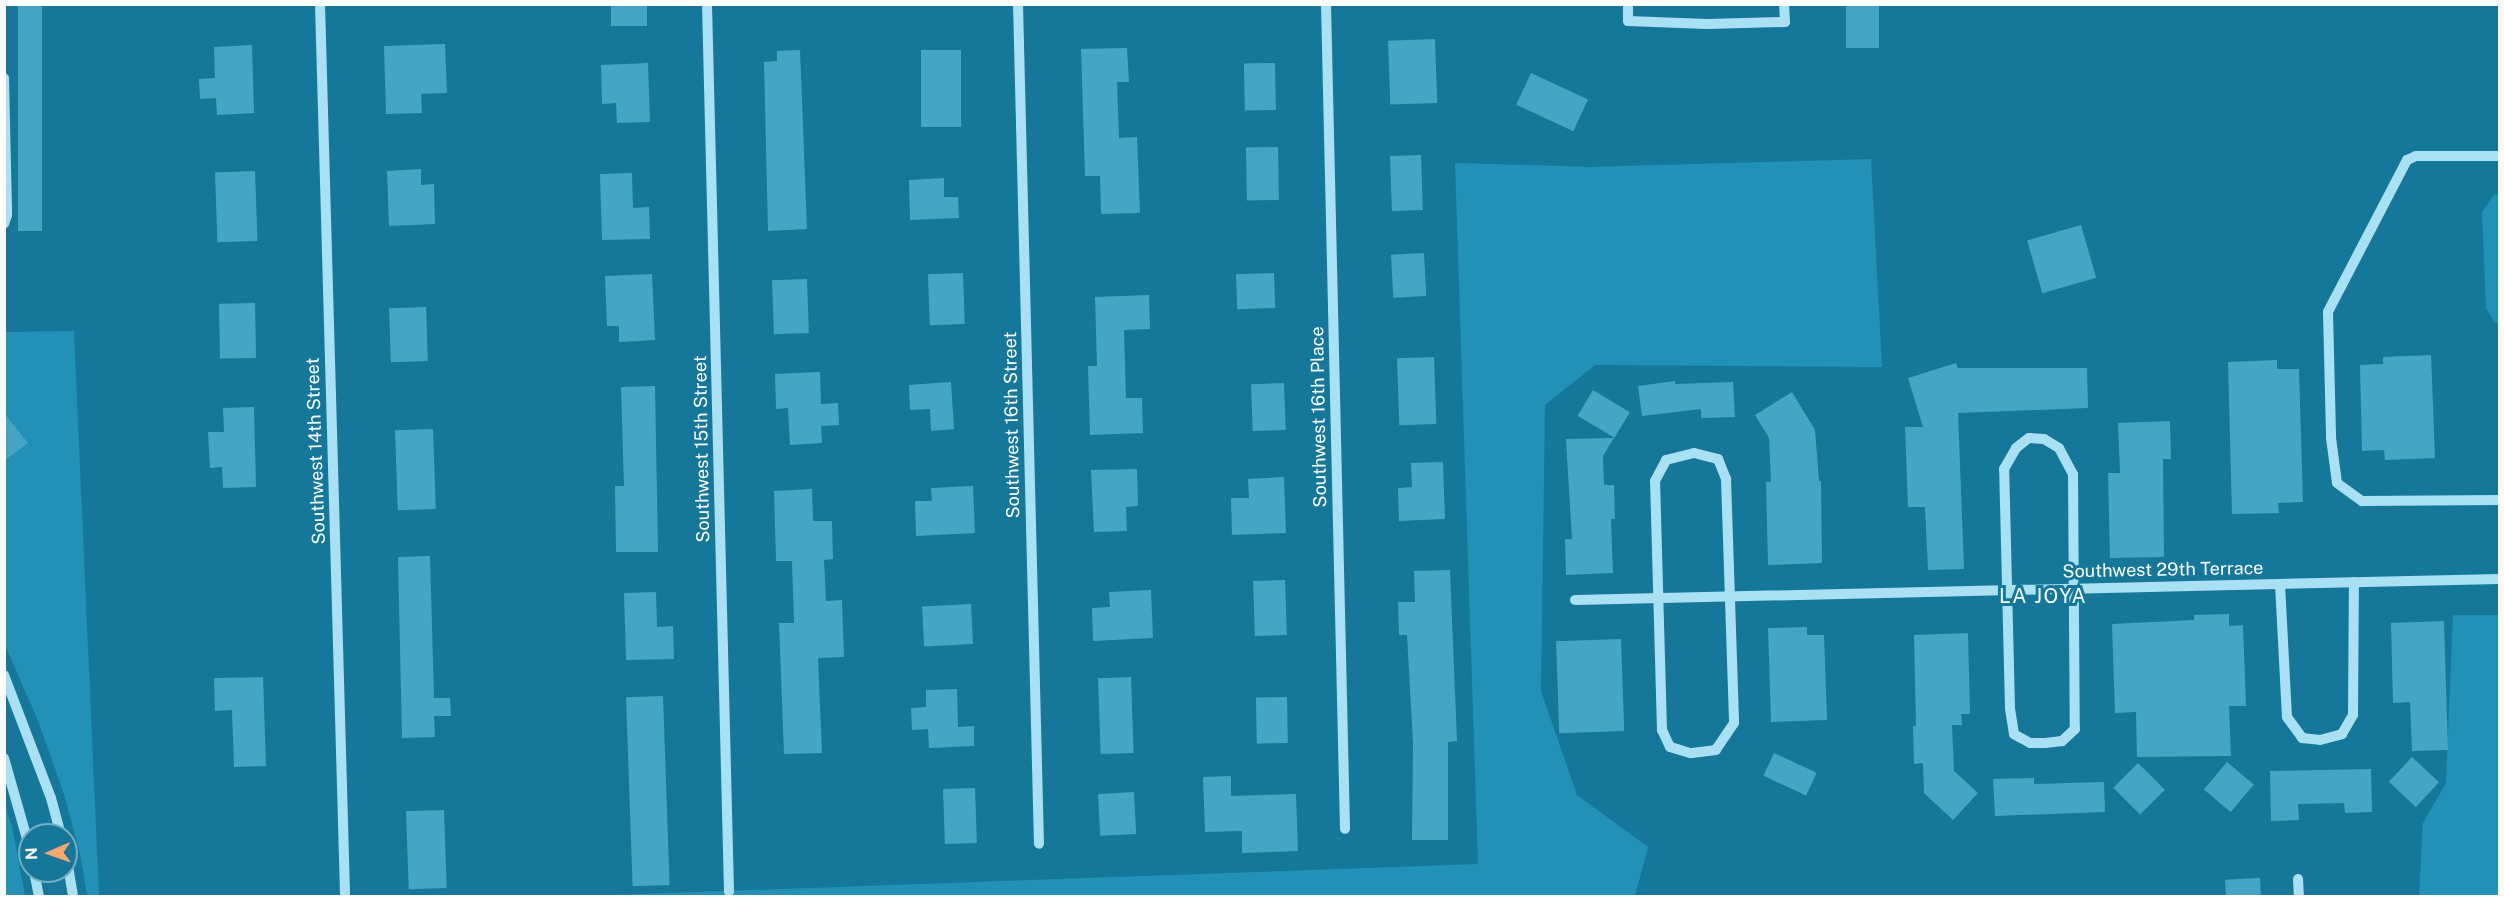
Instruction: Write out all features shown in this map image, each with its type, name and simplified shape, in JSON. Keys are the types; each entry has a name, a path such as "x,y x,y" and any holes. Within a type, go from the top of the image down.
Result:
{"street":[{"name":"Southwest 14th Street","path":"320,4 345,897"},
{"name":"Southwest 15th Street","path":"707,4 729,892"},
{"name":"Southwest 16th Street","path":"1018,4 1039,844"},
{"name":"Southwest 16th Place","path":"1326,4 1345,829"},
{"path":"1628,4 1628,21 1707,24 1785,22 1784,4"},
{"path":"4,78 7,215 4,224"},
{"path":"2499,156 2416,156 2407,160 2328,312 2331,438 2337,483 2362,501 2499,500"},
{"path":"2029,438 2044,439 2059,448 2073,474 2075,729 2062,741 2030,743 2014,734 2010,708 2006,590 2004,469 2016,448 2029,438"},
{"path":"1694,453 1718,459 1726,479 1732,596 1734,723 1716,750 1690,753 1670,747 1662,730 1655,481 1666,460 1694,453"},
{"name":"Southwest 29th Terrace","path":"1575,600 2499,579"},
{"path":"2280,584 2287,717 2302,738 2320,740 2342,734 2353,715 2354,582"},
{"path":"4,675 51,798 58,823"},
{"path":"4,758 23,823"},
{"path":"2298,879 2299,897"}],"shaded area":[{"path":"1871,159 1882,367 1595,365 1545,405 1541,691 1577,795 1648,847 1635,896 586,896 1478,864 1455,163 1591,167"},
{"path":"2494,195 2500,195 2499,323 2495,323 2486,308 2482,212"},
{"path":"74,331 99,896 87,896 78,847 78,823 72,823 37,718 5,645 4,332"},
{"path":"2453,615 2499,615 2499,896 2419,896 2423,823 2446,783"},
{"path":"4,803 12,826 18,858 18,883 23,883 25,896 5,896"}],"building":[{"path":"18,4 42,4 42,231 18,231"},
{"path":"611,4 647,4 647,26 611,26"},
{"path":"1846,4 1879,4 1879,48 1846,48"},
{"path":"1435,39 1437,103 1390,105 1388,41"},
{"path":"445,44 447,93 421,94 422,113 386,114 384,46"},
{"path":"252,45 254,113 217,115 216,98 200,99 199,79 215,78 214,47"},
{"path":"1127,48 1129,82 1117,82 1119,138 1137,137 1140,213 1101,214 1100,176 1085,176 1081,49"},
{"path":"800,50 807,229 768,231 764,62 777,61 777,51"},
{"path":"921,50 961,50 961,127 921,127"},
{"path":"648,63 650,122 617,123 616,103 602,104 601,65"},
{"path":"1275,63 1276,110 1245,111 1244,64"},
{"path":"1531,73 1588,100 1573,131 1516,105"},
{"path":"1278,147 1279,200 1247,201 1246,148"},
{"path":"1421,155 1423,210 1392,211 1390,156"},
{"path":"421,169 421,185 434,184 435,224 389,226 387,171"},
{"path":"255,171 257,241 217,242 215,172"},
{"path":"632,173 633,208 649,207 650,239 602,240 600,174"},
{"path":"944,178 944,197 958,197 959,218 910,220 909,180"},
{"path":"2081,225 2096,278 2042,293 2027,240"},
{"path":"1424,253 1426,296 1393,298 1391,255"},
{"path":"963,273 965,324 930,325 928,274"},
{"path":"1274,273 1275,308 1237,309 1236,274"},
{"path":"652,274 655,340 619,342 619,326 607,326 605,276"},
{"path":"807,279 809,333 774,334 772,280"},
{"path":"1149,295 1150,329 1124,330 1126,398 1142,398 1143,433 1090,435 1088,366 1097,366 1095,297"},
{"path":"255,303 256,358 220,359 219,304"},
{"path":"426,307 428,361 391,362 389,308"},
{"path":"2431,355 2435,458 2385,460 2384,450 2362,451 2360,365 2383,364 2383,357"},
{"path":"1434,357 1436,424 1399,425 1397,358"},
{"path":"2277,360 2277,369 2299,369 2303,502 2278,503 2279,513 2232,514 2228,362"},
{"path":"1956,363 1958,368 2087,368 2088,408 1958,413 1964,569 1928,570 1925,507 1908,507 1905,427 1923,427 1908,378"},
{"path":"820,372 821,404 838,403 839,425 821,426 822,443 790,445 788,408 776,409 775,374"},
{"path":"1675,381 1675,384 1733,382 1735,417 1701,418 1701,409 1642,416 1638,386"},
{"path":"951,382 954,429 931,431 930,409 910,410 909,385"},
{"path":"1284,383 1286,430 1253,431 1251,384"},
{"path":"655,386 658,552 616,552 615,486 624,486 621,387"},
{"path":"1593,390 1630,412 1614,438 1578,416"},
{"path":"1792,392 1815,430 1819,481 1821,481 1822,563 1768,565 1766,482 1771,482 1769,438 1755,415"},
{"path":"254,407 256,487 223,488 222,467 210,468 208,432 224,432 223,408"},
{"path":"4,413 28,443 4,461"},
{"path":"2170,421 2171,459 2163,459 2164,557 2110,558 2108,473 2120,473 2118,423"},
{"path":"433,429 436,509 398,510 395,430"},
{"path":"1614,438 1603,456 1604,485 1614,485 1615,519 1611,519 1613,573 1566,575 1565,539 1572,539 1566,439"},
{"path":"1443,462 1445,519 1399,521 1398,488 1412,487 1411,463"},
{"path":"1137,469 1138,506 1126,507 1127,531 1094,532 1091,470"},
{"path":"1284,477 1286,533 1232,535 1231,498 1249,498 1248,479"},
{"path":"973,486 975,533 916,536 915,501 932,501 931,488"},
{"path":"812,489 813,521 832,521 833,559 824,560 826,601 842,600 844,657 818,658 822,753 784,754 779,623 794,623 792,561 776,561 774,491"},
{"path":"430,556 434,698 450,698 451,716 434,716 435,737 402,738 398,557"},
{"path":"1450,570 1457,741 1448,742 1448,840 1412,840 1413,743 1407,635 1399,635 1398,602 1415,602 1414,571"},
{"path":"1285,580 1287,635 1255,636 1253,581"},
{"path":"1151,590 1153,638 1093,641 1092,608 1110,607 1109,592"},
{"path":"656,592 657,627 673,626 674,659 626,660 624,593"},
{"path":"971,604 973,644 924,647 922,607"},
{"path":"2229,614 2229,626 2243,625 2246,706 2229,706 2231,756 2137,757 2136,712 2115,713 2112,624 2194,620 2194,615"},
{"path":"2444,621 2448,750 2412,751 2410,702 2393,703 2391,623"},
{"path":"1807,627 1807,635 1824,635 1827,720 1771,722 1768,628"},
{"path":"1968,633 1970,714 1961,714 1962,725 1952,725 1954,771 1978,793 1953,820 1924,793 1923,763 1914,764 1913,726 1916,726 1914,635"},
{"path":"1621,639 1624,731 1559,733 1556,641"},
{"path":"263,677 266,766 234,767 232,710 215,711 214,678"},
{"path":"1131,677 1134,753 1101,754 1098,678"},
{"path":"957,689 958,727 974,726 974,746 929,748 928,729 912,730 911,708 926,707 926,690"},
{"path":"663,696 670,885 633,886 626,697"},
{"path":"1287,697 1288,743 1257,744 1256,698"},
{"path":"1774,753 1817,773 1806,796 1763,776"},
{"path":"2412,757 2439,782 2416,807 2389,782"},
{"path":"2227,762 2254,784 2231,812 2204,790"},
{"path":"2138,763 2165,790 2140,815 2113,788"},
{"path":"2371,769 2372,812 2345,813 2344,803 2298,804 2299,820 2271,821 2270,771"},
{"path":"1231,776 1231,796 1296,794 1298,851 1242,853 1242,831 1205,832 1203,777"},
{"path":"2034,778 2034,784 2104,782 2105,812 1995,816 1993,779"},
{"path":"975,788 977,843 945,844 943,789"},
{"path":"1134,792 1136,834 1100,836 1098,794"},
{"path":"444,810 447,888 409,889 406,811"},
{"path":"2260,878 2261,896 2226,896 2225,880"}],"district":[{"name":"LA JOYA","path":"2043,596"}]}
